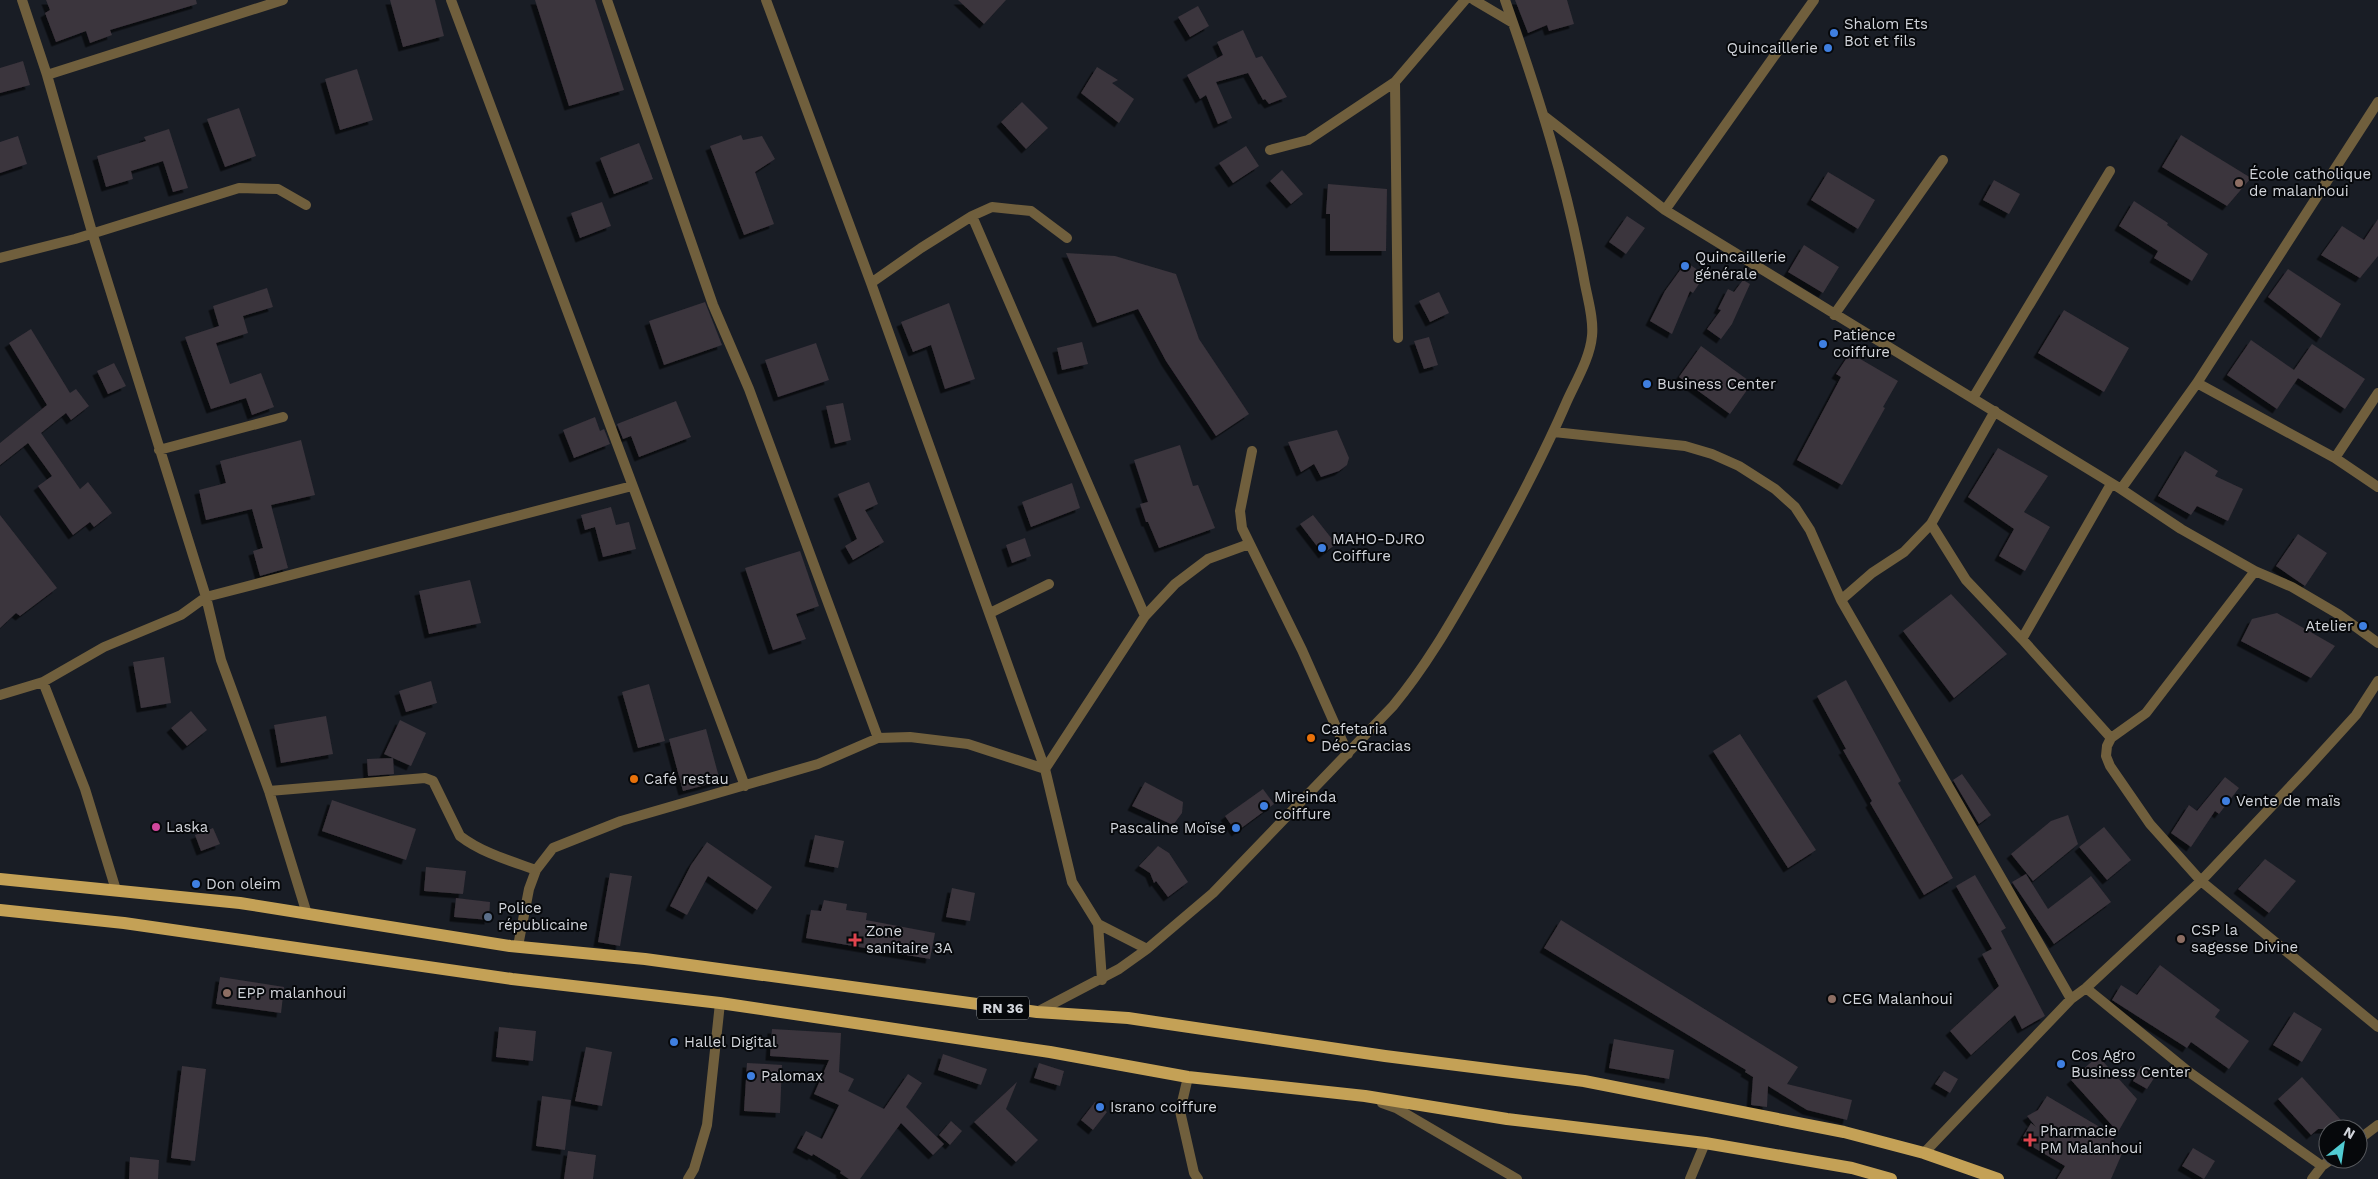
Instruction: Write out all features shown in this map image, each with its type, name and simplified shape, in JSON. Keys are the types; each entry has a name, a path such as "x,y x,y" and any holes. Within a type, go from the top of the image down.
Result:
{"main road":[{"name":"RN 36","path":"0,878 240,903 518,946 645,959 1037,1012 1128,1018 1385,1056 1584,1081 1844,1132 1924,1153 1998,1179"},
{"name":"RN 36","path":"0,910 143,926 512,979 720,1003 1050,1052 1188,1077 1365,1096 1507,1119 1705,1143 1852,1168 1891,1179"}],"street":[{"path":"22,0 47,75 92,232 206,597 221,660 269,791 307,914"},
{"path":"47,75 283,0"},
{"path":"451,0 745,786"},
{"path":"607,0 713,305 749,389 878,738"},
{"path":"766,0 872,283 990,613 1044,769 1072,882 1098,924 1102,980"},
{"path":"1270,150 1308,140 1395,82 1465,0"},
{"path":"1474,0 1513,22"},
{"path":"1037,1012 1102,980 1147,949 1213,893 1348,754 1415,679 1435,650 1511,517 1554,432 1588,353 1592,336 1592,320 1580,258 1544,116 1505,0"},
{"path":"1665,210 1814,0"},
{"path":"1395,82 1398,338"},
{"path":"2022,639 2116,486 2198,383 2378,102"},
{"path":"1544,116 1665,210 1834,315 1995,411 2181,529 2255,571 2292,587 2338,614 2378,643"},
{"path":"1834,315 1944,160"},
{"path":"1973,398 2110,171"},
{"path":"0,258 75,239 92,232 239,188 278,189 306,205"},
{"path":"872,283 972,216 992,208 1031,211 1067,238"},
{"path":"972,216 1145,616"},
{"path":"2198,383 2335,458 2378,487"},
{"path":"2335,458 2378,393"},
{"path":"1841,600 1872,573 1904,552 1931,524 1995,411"},
{"path":"159,450 283,416"},
{"path":"1554,432 1685,446 1712,454 1739,466 1775,489 1795,507 1810,530 1841,600 2071,999"},
{"path":"1252,451 1240,511 1242,528 1302,650 1348,754"},
{"path":"0,695 44,682 104,647 181,615 206,597 632,486"},
{"path":"1931,524 1966,580 2111,738"},
{"path":"1044,769 1145,616 1175,584 1208,559 1249,544"},
{"path":"2255,571 2146,713 2111,738 2107,746 2106,756 2110,766 2150,824 2201,881 2378,1027"},
{"path":"990,613 1049,584"},
{"path":"1924,1153 2071,999 2086,988 2201,881 2356,715 2378,681"},
{"path":"44,682 85,789 116,890"},
{"path":"518,946 525,906 536,870 553,848 621,821 818,764 878,738 910,737 968,744 1044,769"},
{"path":"269,791 425,778 434,781 460,836 468,842 506,860 536,870"},
{"path":"1098,924 1147,949"},
{"path":"2086,988 2189,1072 2318,1163"},
{"path":"688,1179 694,1169 708,1125 710,1081 720,1003"},
{"path":"1188,1077 1180,1111 1194,1173 1198,1179"},
{"path":"1365,1096 1396,1108 1517,1179"},
{"path":"1690,1179 1705,1143"},
{"path":"2312,1179 2320,1169"}],"building":[{"path":"46,0 196,0 197,4 110,30 112,35 90,43 86,31 56,42 45,13 50,10"},
{"path":"390,0 435,0 444,36 403,47"},
{"path":"535,0 595,0 624,90 569,106"},
{"path":"958,0 1006,0 984,24"},
{"path":"1515,0 1567,0 1574,24 1549,31 1547,25 1528,33"},
{"path":"1198,6 1209,26 1190,37 1178,17"},
{"path":"1243,30 1256,58 1262,56 1287,97 1269,104 1265,99 1263,100 1248,73 1216,82 1232,118 1218,124 1206,95 1200,99 1187,75 1223,55 1217,42"},
{"path":"23,61 30,85 0,93 0,68"},
{"path":"1097,67 1118,80 1112,83 1134,99 1119,123 1081,93"},
{"path":"357,69 373,120 340,130 325,79"},
{"path":"1022,102 1048,128 1026,149 1001,122"},
{"path":"239,108 256,156 225,167 207,119"},
{"path":"169,129 188,188 173,192 163,161 131,171 133,179 106,187 97,156 146,141 144,137"},
{"path":"741,135 743,140 762,136 775,159 755,172 774,224 744,235 710,146"},
{"path":"2181,135 2251,178 2227,206 2162,167"},
{"path":"18,136 27,164 0,173 0,142"},
{"path":"639,143 653,179 614,194 600,158"},
{"path":"1246,146 1259,166 1233,183 1219,163"},
{"path":"1282,170 1303,194 1291,204 1270,181"},
{"path":"1828,172 1875,200 1858,229 1811,200"},
{"path":"1994,180 2020,194 2009,214 1983,200"},
{"path":"1328,184 1387,189 1386,251 1330,251 1330,214 1326,214"},
{"path":"2134,201 2168,223 2167,225 2208,254 2192,281 2154,258 2158,251 2119,226"},
{"path":"602,202 611,226 580,238 571,213"},
{"path":"1627,216 1645,228 1626,254 1609,242"},
{"path":"2378,219 2378,256 2360,278 2321,255 2342,226 2364,240"},
{"path":"1804,245 1839,267 1823,293 1788,272"},
{"path":"1066,253 1115,256 1176,274 1199,339 1249,414 1216,436 1166,361 1138,309 1097,323"},
{"path":"1686,262 1705,275 1693,293 1690,291 1672,334 1650,321 1665,291"},
{"path":"2288,269 2341,304 2321,338 2268,297"},
{"path":"1743,280 1750,284 1732,324 1721,339 1707,329 1721,310 1718,309 1728,289 1734,292"},
{"path":"267,288 273,307 243,316 248,333 216,343 230,384 261,373 274,407 252,415 246,398 211,409 185,337 219,326 213,306"},
{"path":"1439,292 1449,313 1430,322 1419,301"},
{"path":"705,302 722,345 664,365 649,321"},
{"path":"949,303 975,379 945,389 931,345 913,352 901,322"},
{"path":"2064,310 2129,348 2104,392 2038,353"},
{"path":"31,329 70,393 76,389 89,406 71,420 66,413 41,433 80,489 88,482 112,513 94,527 90,522 73,535 38,486 52,476 28,443 0,465 0,443 47,405 9,343"},
{"path":"1429,337 1438,365 1424,369 1414,341"},
{"path":"2251,340 2294,370 2312,344 2365,379 2345,409 2298,378 2277,409 2227,375"},
{"path":"1082,342 1088,364 1062,370 1057,348"},
{"path":"816,343 829,380 778,397 765,360"},
{"path":"1701,346 1752,383 1730,414 1679,377"},
{"path":"1850,353 1898,381 1842,485 1797,460 1841,377 1836,374"},
{"path":"114,363 126,386 108,394 97,371"},
{"path":"676,401 691,437 639,457 631,436 623,439 617,424"},
{"path":"843,403 851,440 835,444 826,406"},
{"path":"595,417 600,431 604,429 610,444 574,458 563,430"},
{"path":"1337,430 1349,458 1347,465 1339,471 1321,477 1314,464 1301,472 1288,442"},
{"path":"301,440 315,495 271,505 288,568 260,576 253,551 263,548 252,509 206,520 199,490 226,483 220,461"},
{"path":"1180,445 1193,486 1198,485 1215,528 1159,548 1148,522 1146,522 1140,504 1148,502 1134,460"},
{"path":"1998,448 2048,476 2024,512 2050,527 2025,571 1999,556 2014,529 1968,497"},
{"path":"2185,451 2218,471 2215,476 2243,489 2228,521 2197,506 2191,515 2158,496"},
{"path":"869,482 878,504 865,510 884,542 853,560 845,546 857,539 838,494"},
{"path":"1072,483 1080,508 1031,527 1022,502"},
{"path":"611,507 616,525 629,522 636,549 603,557 595,527 585,530 581,515"},
{"path":"0,515 57,588 20,616 16,613 0,628"},
{"path":"1313,515 1336,544 1323,554 1300,524"},
{"path":"2298,534 2327,553 2305,586 2276,566"},
{"path":"1025,538 1031,556 1012,563 1006,545"},
{"path":"800,551 819,606 796,614 806,639 773,650 745,568"},
{"path":"470,580 481,623 429,634 419,591"},
{"path":"1951,594 2007,654 1954,698 1903,631"},
{"path":"2277,613 2335,646 2311,678 2241,641 2252,619"},
{"path":"164,657 171,703 141,708 133,662"},
{"path":"1846,680 1901,781 1898,783 1953,878 1924,895 1870,803 1872,801 1843,750 1846,749 1817,696"},
{"path":"431,681 437,703 406,712 399,691"},
{"path":"649,684 665,741 638,748 622,692"},
{"path":"191,711 207,730 187,746 171,728"},
{"path":"326,716 333,754 281,763 274,725"},
{"path":"400,720 426,733 411,766 384,754"},
{"path":"706,729 720,781 683,791 669,739"},
{"path":"1740,734 1816,850 1788,868 1713,751"},
{"path":"393,758 394,774 368,776 367,759"},
{"path":"1962,774 1991,815 1979,824 1953,780"},
{"path":"2225,777 2239,788 2219,814 2215,811 2191,847 2171,833 2189,805 2197,811"},
{"path":"1145,782 1183,802 1182,813 1173,825 1132,806"},
{"path":"1263,789 1274,804 1236,832 1225,816"},
{"path":"332,800 416,829 406,860 322,831"},
{"path":"2068,815 2078,844 2033,881 2011,854 2051,821"},
{"path":"2104,827 2131,860 2107,880 2079,847"},
{"path":"213,828 220,844 201,851 195,835"},
{"path":"815,835 844,841 838,868 809,862"},
{"path":"707,842 772,887 757,910 708,876 687,915 670,906 691,865"},
{"path":"1158,846 1169,853 1188,882 1168,897 1156,881 1154,883 1150,873 1139,866"},
{"path":"2265,859 2296,881 2269,913 2238,889"},
{"path":"426,867 466,871 463,894 424,891"},
{"path":"610,873 632,876 620,946 598,942"},
{"path":"2026,874 2048,909 2091,876 2111,902 2054,944 2012,882"},
{"path":"1975,875 2006,928 2001,931 2045,1016 2022,1029 2015,1015 1971,1055 1950,1031 1999,986 1982,954 1992,949 1956,886"},
{"path":"952,888 975,893 970,921 946,917"},
{"path":"456,898 490,902 489,920 454,917"},
{"path":"824,900 847,904 846,910 867,913 866,920 935,933 930,959 806,938 811,910 821,911"},
{"path":"1561,920 1798,1067 1787,1084 1852,1100 1847,1120 1807,1110 1768,1086 1767,1107 1751,1105 1753,1077 1745,1072 1746,1070 1544,948"},
{"path":"2160,965 2220,1010 2215,1017 2249,1041 2229,1069 2191,1042 2187,1048 2112,1000 2121,985 2137,995"},
{"path":"220,977 284,987 281,1013 216,1004"},
{"path":"2294,1012 2322,1029 2302,1062 2273,1045"},
{"path":"499,1027 536,1031 533,1061 496,1057"},
{"path":"772,1029 841,1033 839,1072 854,1079 848,1091 884,1109 908,1074 922,1083 906,1107 944,1144 933,1155 901,1123 860,1179 849,1179 840,1173 841,1171 813,1154 812,1156 797,1148 806,1131 822,1139 839,1105 814,1094 829,1060 770,1056"},
{"path":"1614,1039 1674,1050 1669,1079 1609,1068"},
{"path":"586,1047 612,1052 602,1106 575,1101"},
{"path":"943,1054 987,1069 981,1085 938,1070"},
{"path":"2098,1056 2137,1099 2118,1132 2071,1080"},
{"path":"747,1063 782,1065 780,1113 744,1111"},
{"path":"1039,1063 1064,1071 1060,1086 1034,1078"},
{"path":"182,1066 206,1069 195,1161 171,1158"},
{"path":"2141,1066 2156,1075 2147,1089 2133,1081"},
{"path":"1944,1071 1958,1079 1950,1093 1935,1084"},
{"path":"2302,1077 2340,1119 2318,1119 2318,1129 2311,1135 2278,1099"},
{"path":"1017,1082 1006,1109 1038,1140 1016,1162 974,1122"},
{"path":"542,1096 571,1100 565,1150 536,1146"},
{"path":"2047,1096 2115,1136 2112,1143 2124,1149 2111,1179 2057,1179 2065,1166 2021,1140 2031,1123 2036,1127 2027,1116 2038,1110"},
{"path":"1095,1102 1107,1112 1093,1130 1081,1120"},
{"path":"951,1121 962,1131 950,1145 939,1135"},
{"path":"2193,1148 2215,1161 2204,1179 2182,1166"},
{"path":"568,1151 596,1155 593,1179 564,1179"},
{"path":"130,1157 159,1160 158,1179 129,1179"}],"place":[{"name":"Shalom Ets Bot et fils","path":"1834,33"},
{"name":"Quincaillerie","path":"1828,48"},
{"name":"École catholique de malanhoui","path":"2239,183"},
{"name":"Quincaillerie générale","path":"1685,266"},
{"name":"Patience coiffure","path":"1823,344"},
{"name":"Business Center","path":"1647,384"},
{"name":"MAHO-DJRO Coiffure","path":"1322,548"},
{"name":"Atelier","path":"2363,626"},
{"name":"Cafetaria Déo-Gracias","path":"1311,738"},
{"name":"Café restau","path":"634,779"},
{"name":"Vente de maïs","path":"2226,801"},
{"name":"Mireinda coiffure","path":"1264,806"},
{"name":"Laska","path":"156,827"},
{"name":"Pascaline Moïse","path":"1236,828"},
{"name":"Don oleim","path":"196,884"},
{"name":"Police républicaine","path":"488,917"},
{"name":"CSP la sagesse Divine","path":"2181,939"},
{"name":"Zone sanitaire 3A","path":"855,940"},
{"name":"EPP malanhoui","path":"227,993"},
{"name":"CEG Malanhoui","path":"1832,999"},
{"name":"Hallel Digital","path":"674,1042"},
{"name":"Cos Agro Business Center","path":"2061,1064"},
{"name":"Palomax","path":"751,1076"},
{"name":"Israno coiffure","path":"1100,1107"},
{"name":"Pharmacie PM Malanhoui","path":"2030,1140"}]}
